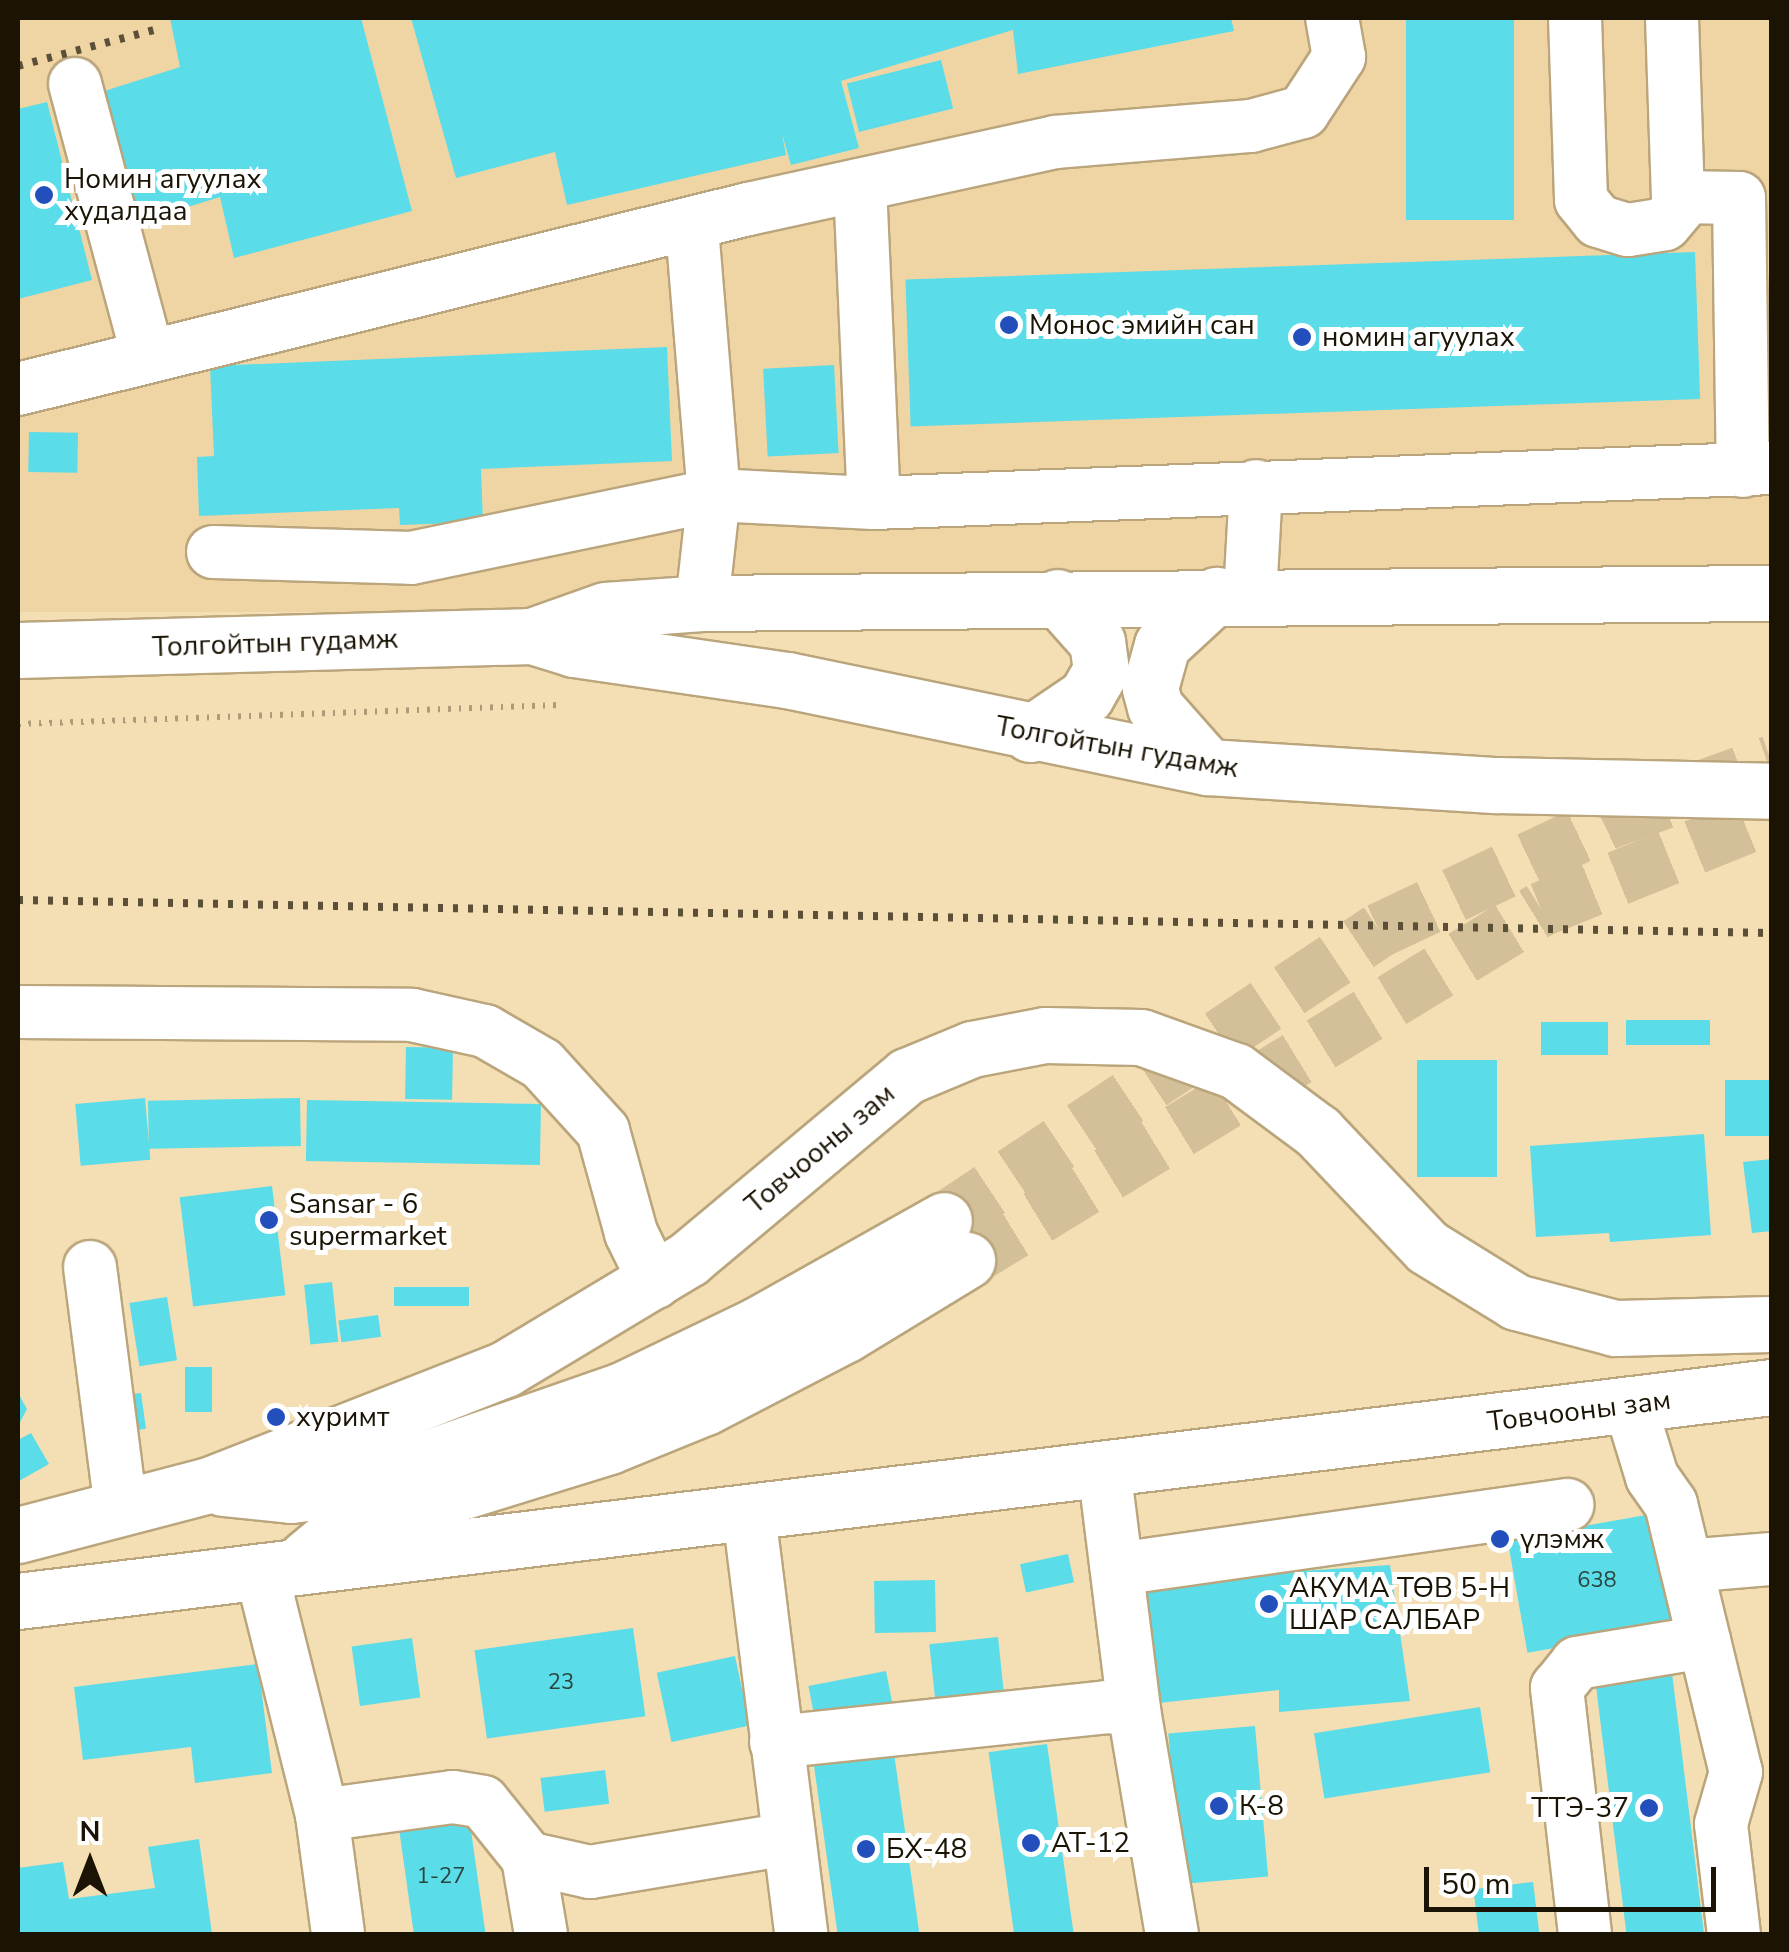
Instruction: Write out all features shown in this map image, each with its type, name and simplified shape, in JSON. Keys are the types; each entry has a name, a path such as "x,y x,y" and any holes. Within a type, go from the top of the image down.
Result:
{"main road":[{"name":"Толгойтын гудамж","path":"18,650 532,636 605,610 702,602 1772,593"},
{"path":"1208,767 1155,708 1151,669 1172,631 1233,595"},
{"path":"1030,734 1086,696 1101,670 1098,642 1057,598"},
{"name":"Толгойтын гудамж","path":"532,636 574,650 787,680 1030,734 1208,767 1498,785 1772,791"},
{"name":"Товчооны зам","path":"18,1535 210,1485 475,1383 655,1282 906,1076 1008,1041 1108,1034 1174,1045 1268,1090 1318,1132 1427,1247 1516,1302 1615,1328 1772,1324"},
{"path":"210,1485 251,1494 338,1489 622,1390 759,1324 956,1240 846,1334 705,1407 608,1446 341,1529 279,1571"},
{"name":"Товчооны зам","path":"18,1601 1772,1387"}],"street":[{"path":"18,389 147,353 1054,142 1252,126 1303,112 1340,57 1332,18"},
{"path":"213,552 411,558 714,494 874,503 1757,470 1755,198 1684,201 1665,224 1628,230 1598,221 1582,200 1575,18"},
{"path":"1672,18 1676,190 1684,201"},
{"path":"76,84 147,353"},
{"path":"860,185 874,503"},
{"path":"692,228 714,494 702,602"},
{"path":"1233,595 1256,486"},
{"path":"18,1012 412,1015 485,1031 542,1064 603,1131 631,1233 655,1282"},
{"path":"90,1267 121,1509"},
{"path":"1630,1404 1652,1478 1671,1504 1736,1772 1720,1824 1734,1934"},
{"path":"1104,1468 1134,1710 1172,1934"},
{"path":"1117,1568 1568,1506"},
{"path":"748,1514 801,1934"},
{"path":"1686,1566 1772,1559"},
{"path":"279,1571 322,1815 338,1934"},
{"path":"1585,1934 1557,1688 1578,1663 1704,1642"},
{"path":"776,1742 1106,1706 1134,1710"},
{"path":"322,1815 453,1797 484,1802 528,1858 541,1934"},
{"path":"528,1858 590,1872 788,1840"}],"path":[{"path":"18,724 560,705"}],"shaded area":[{"path":"18,18 1771,18 1771,612 18,612"}],"building":[{"path":"170,18 361,18 412,211 234,258 220,197 136,223 95,94 180,67"},
{"path":"411,18 1231,18 1234,31 1018,74 1013,30 841,81 859,148 791,165 782,134 786,155 567,205 555,152 456,178"},
{"path":"1406,18 1514,18 1514,220 1406,220"},
{"path":"941,60 953,109 859,132 847,83"},
{"name":"Номин агуулах худалдаа","path":"47,102 92,280 18,299 18,109"},
{"name":"номин агуулах","path":"1695,252 1700,399 911,426 905,280"},
{"path":"667,347 672,461 481,469 483,522 400,525 399,508 199,516 197,457 214,456 210,366"},
{"path":"834,365 839,453 768,457 763,369"},
{"path":"29,432 78,433 77,473 28,472"},
{"path":"1626,1020 1710,1020 1710,1045 1626,1045"},
{"path":"1541,1022 1608,1022 1608,1055 1541,1055"},
{"path":"406,1047 453,1048 452,1100 405,1099"},
{"path":"1417,1060 1497,1060 1497,1177 1417,1177"},
{"path":"1725,1080 1772,1080 1772,1136 1725,1136"},
{"path":"145,1098 150,1160 81,1166 75,1104"},
{"path":"300,1098 301,1146 149,1149 148,1101"},
{"path":"307,1100 541,1104 540,1165 306,1161"},
{"path":"1704,1134 1711,1235 1610,1242 1609,1233 1536,1237 1530,1146"},
{"path":"1772,1159 1772,1231 1752,1233 1743,1162"},
{"path":"272,1186 285,1295 193,1307 180,1197"},
{"path":"332,1282 338,1342 310,1345 304,1285"},
{"path":"394,1287 469,1287 469,1306 394,1306"},
{"path":"167,1297 177,1360 139,1366 129,1303"},
{"path":"378,1315 381,1337 341,1342 338,1321"},
{"path":"185,1367 212,1367 212,1412 185,1412"},
{"path":"18,1393 27,1409 18,1426"},
{"path":"141,1393 146,1429 130,1431 125,1395"},
{"path":"31,1433 49,1464 19,1481 18,1440"},
{"path":"1669,1511 1689,1624 1527,1653 1507,1539"},
{"path":"1068,1554 1074,1582 1026,1593 1020,1564"},
{"path":"1390,1565 1410,1701 1279,1712 1279,1690 1149,1704 1142,1582"},
{"path":"935,1580 936,1632 875,1633 874,1581"},
{"path":"633,1628 645,1716 487,1738 475,1650"},
{"path":"998,1637 1006,1709 937,1716 929,1644"},
{"path":"412,1638 420,1697 360,1706 352,1646"},
{"path":"735,1656 750,1725 672,1742 657,1673"},
{"path":"258,1664 272,1773 195,1783 191,1747 83,1760 74,1687"},
{"path":"886,1671 893,1708 816,1723 808,1686"},
{"name":"ТТЭ-37","path":"1672,1673 1704,1934 1626,1934 1596,1682"},
{"path":"1480,1707 1490,1772 1324,1798 1314,1733"},
{"name":"К-8","path":"1255,1726 1268,1876 1181,1884 1168,1734"},
{"name":"АТ-12","path":"1047,1744 1074,1934 1014,1934 989,1752"},
{"name":"БХ-48","path":"894,1753 919,1934 838,1934 814,1764"},
{"path":"605,1770 609,1804 545,1812 540,1778"},
{"path":"468,1809 486,1934 414,1934 398,1819"},
{"path":"199,1839 212,1934 19,1934 18,1868 63,1862 69,1899 155,1888 148,1847"},
{"path":"1533,1882 1539,1934 1479,1934 1473,1889"}],"tunnel":[{"path":"944,1220 1379,930 1612,820 1772,762"},
{"path":"967,1260 1541,909 1772,815"}],"railway":[{"path":"18,66 162,28"},
{"path":"18,900 1772,933"}],"place":[{"name":"Номин агуулах худалдаа","path":"44,195"},
{"name":"Монос эмийн сан","path":"1009,325"},
{"name":"номин агуулах","path":"1302,337"},
{"name":"Sansar - 6 supermarket","path":"269,1220"},
{"name":"хуримт","path":"276,1417"},
{"name":"үлэмж","path":"1500,1539"},
{"name":"АКУМА ТӨВ 5-Н ШАР САЛБАР","path":"1269,1604"},
{"name":"К-8","path":"1219,1806"},
{"name":"ТТЭ-37","path":"1649,1808"},
{"name":"АТ-12","path":"1031,1843"},
{"name":"БХ-48","path":"866,1849"}]}
